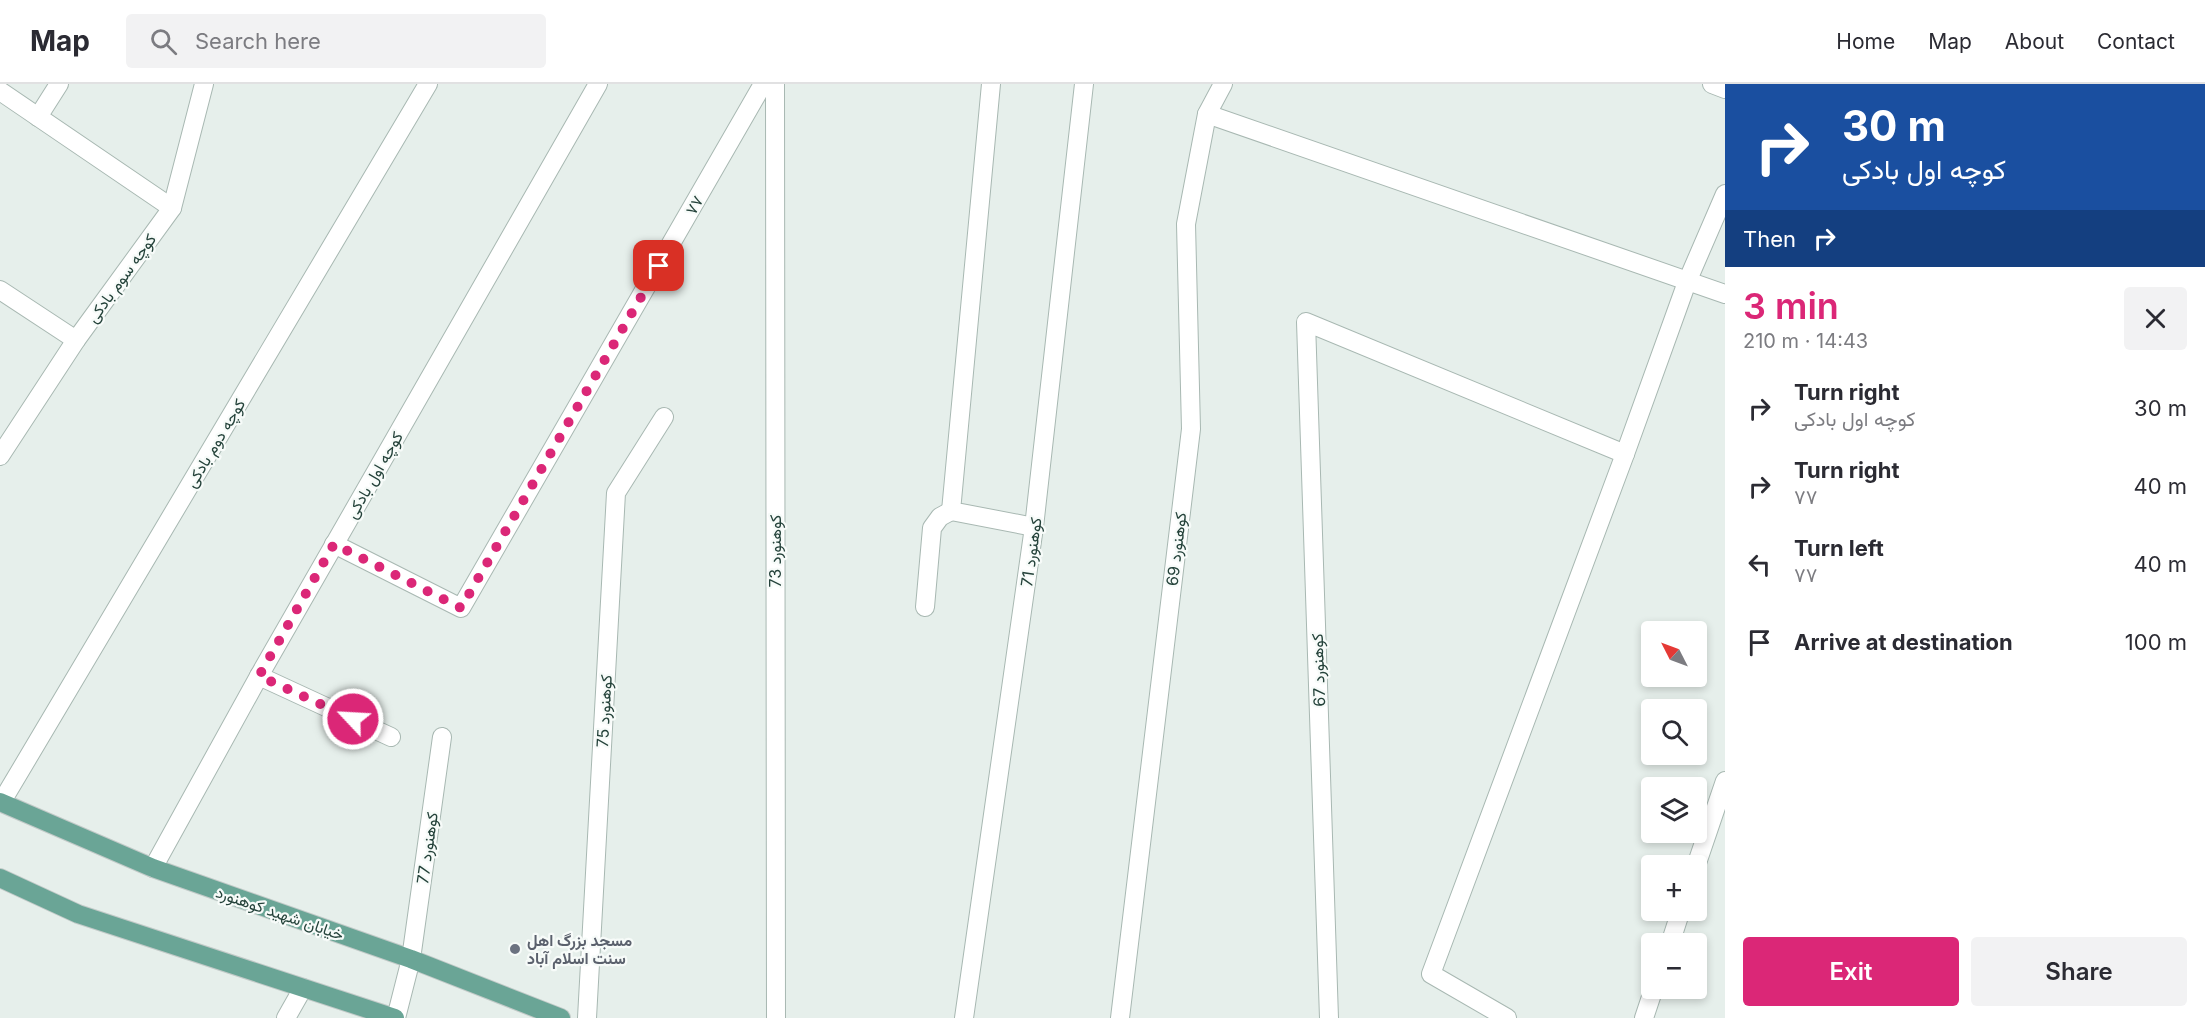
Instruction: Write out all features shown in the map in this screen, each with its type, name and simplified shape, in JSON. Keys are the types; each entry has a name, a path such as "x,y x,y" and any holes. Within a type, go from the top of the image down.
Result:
{"main road":[{"name":"خیابان شهید کوهنورد","path":"1,802 153,868 411,959 561,1018"},
{"path":"0,878 78,914 395,1018"}],"street":[{"path":"38,117 59,84"},
{"name":"کوچه سوم بادکی","path":"0,456 76,340 172,208 204,84"},
{"name":"کوچه دوم بادکی","path":"1,802 428,84"},
{"name":"کوچه اول بادکی","path":"153,868 259,676 598,84"},
{"name":"۷۷","path":"334,544 461,608 763,84"},
{"name":"کوهنورد 73","path":"775,84 776,1018"},
{"path":"951,511 991,84"},
{"name":"کوهنورد 71","path":"964,1018 1035,527 1084,84"},
{"name":"کوهنورد 69","path":"1120,1018 1191,429 1186,224 1207,114 1223,84"},
{"path":"1712,84 1725,89"},
{"path":"0,91 172,208"},
{"path":"1207,114 1725,294"},
{"path":"1506,1018 1431,974 1687,282 1725,194"},
{"path":"0,290 76,340"},
{"name":"کوهنورد 67","path":"1329,1018 1306,322 1625,454"},
{"name":"کوهنورد 75","path":"587,1018 616,493 664,417"},
{"path":"925,607 932,528 940,517 951,511 1035,527"},
{"path":"259,676 391,737"},
{"name":"کوهنورد 77","path":"395,1018 411,959 442,737"},
{"path":"1700,855 1725,781"},
{"path":"285,1018 303,988"},
{"path":"1644,1018 1650,999"}],"place":[{"name":"مسجد بزرگ اهل سنت اسلام آباد","path":"515,949"}],"route":[{"path":"353,719 259,676 334,544 461,608 659,266"}]}
